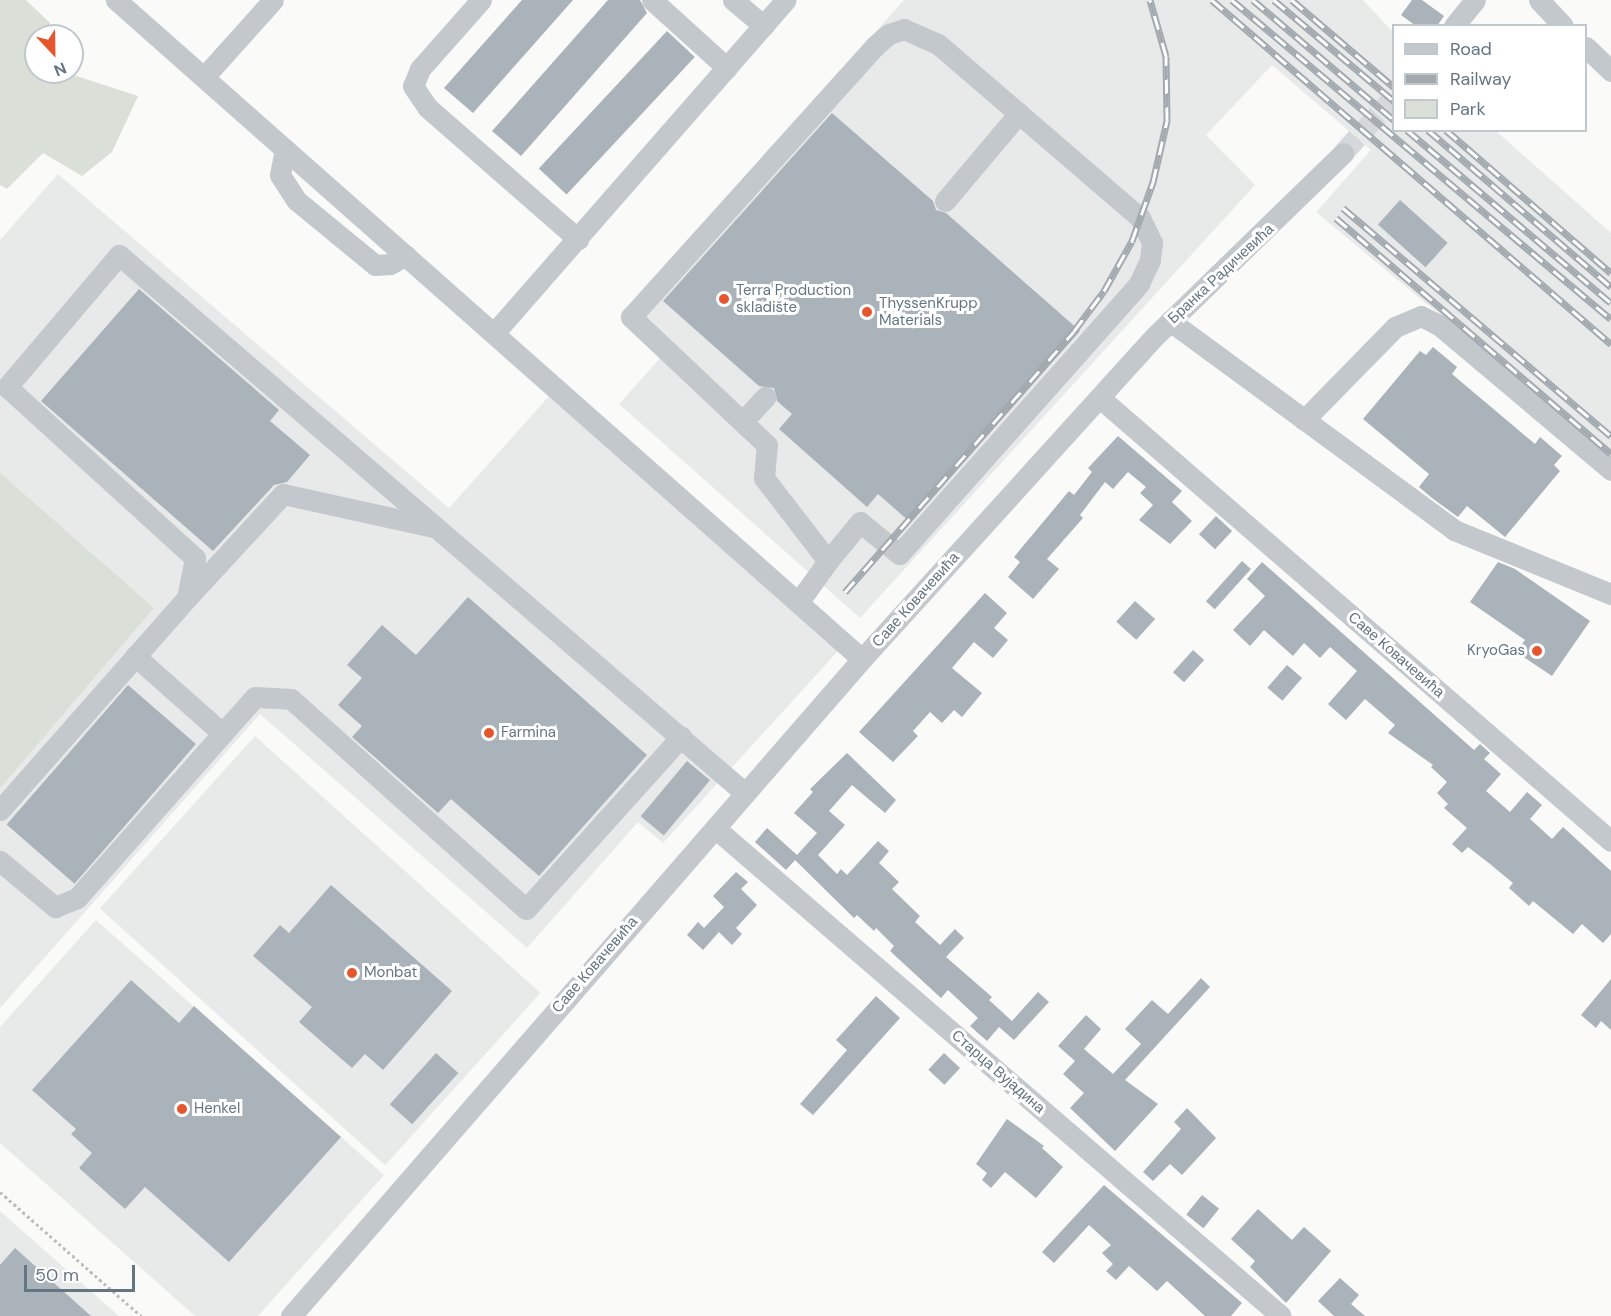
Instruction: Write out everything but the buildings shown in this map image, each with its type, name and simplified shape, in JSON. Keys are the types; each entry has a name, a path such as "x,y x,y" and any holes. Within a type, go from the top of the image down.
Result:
{"street":[{"path":"116,0 800,600 862,658"},
{"path":"204,78 273,0"},
{"path":"481,0 420,69 413,86 427,106 578,238"},
{"path":"652,0 727,68"},
{"path":"733,0 764,26"},
{"path":"495,332 786,0"},
{"path":"1456,24 1474,0"},
{"path":"1539,0 1561,24"},
{"path":"800,600 860,522 899,554 1139,284 1150,260 1152,243 1140,218 938,44 923,35 904,29 889,34 867,54 631,317 767,446 764,478 828,561"},
{"path":"1587,48 1611,71"},
{"path":"945,201 1019,113"},
{"path":"285,149 280,175 296,200 375,265 390,264 406,255"},
{"name":"Бранка Радичевића","path":"1100,398 1170,321 1343,153"},
{"path":"187,598 195,558 7,387 119,255 745,793"},
{"path":"1304,420 1395,327 1421,316 1440,325 1611,470"},
{"path":"1170,321 1454,530 1611,594"},
{"path":"743,421 765,398"},
{"name":"Саве Ковачевића","path":"291,1316 862,658 1100,398 1611,841"},
{"path":"0,810 187,598 283,494 436,528"},
{"path":"135,657 222,733"},
{"path":"0,861 55,907 77,898 255,697 291,699 526,909 681,737"},
{"name":"Старца Вујадина","path":"715,828 1281,1316"}],"path":[{"path":"0,1192 141,1316"}],"shaded area":[{"path":"904,0 1363,0 1392,31 1392,132 1497,132 1611,233 1611,457 1316,212 1371,150 1272,65 1206,135 1255,185 860,618 619,404 662,356 620,317"},
{"path":"58,174 449,508 551,394 838,651 663,843 638,822 527,948 260,714 0,1008 0,240"},
{"path":"255,736 540,993 385,1165 100,908"},
{"path":"96,920 384,1175 258,1316 195,1316 0,1143 0,1027"},
{"path":"0,1211 119,1316 0,1316"}],"green space":[{"path":"0,0 26,0 50,23 24,24 24,84 84,84 84,78 138,96 112,152 82,176 43,153 7,189 0,185"},
{"path":"0,473 154,608 0,788"}],"tunnel":[{"path":"1343,153 1392,99"}],"railway":[{"path":"845,592 1074,331 1104,291 1132,241 1153,182 1167,121 1166,56 1150,0"},
{"path":"1212,0 1611,344"},
{"path":"1232,0 1611,319"},
{"path":"1253,0 1392,118"},
{"path":"1274,0 1392,99"},
{"path":"1292,0 1392,85"},
{"path":"1409,132 1611,303"},
{"path":"1430,132 1611,287"},
{"path":"1448,132 1611,273"},
{"path":"1343,208 1611,436"},
{"path":"1336,218 1611,454"}],"place":[{"name":"Terra Production skladište","path":"724,299"},
{"name":"ThyssenKrupp Materials","path":"867,312"},
{"name":"KryoGas","path":"1537,651"},
{"name":"Farmina","path":"489,733"},
{"name":"Monbat","path":"352,973"},
{"name":"Henkel","path":"182,1109"}]}
